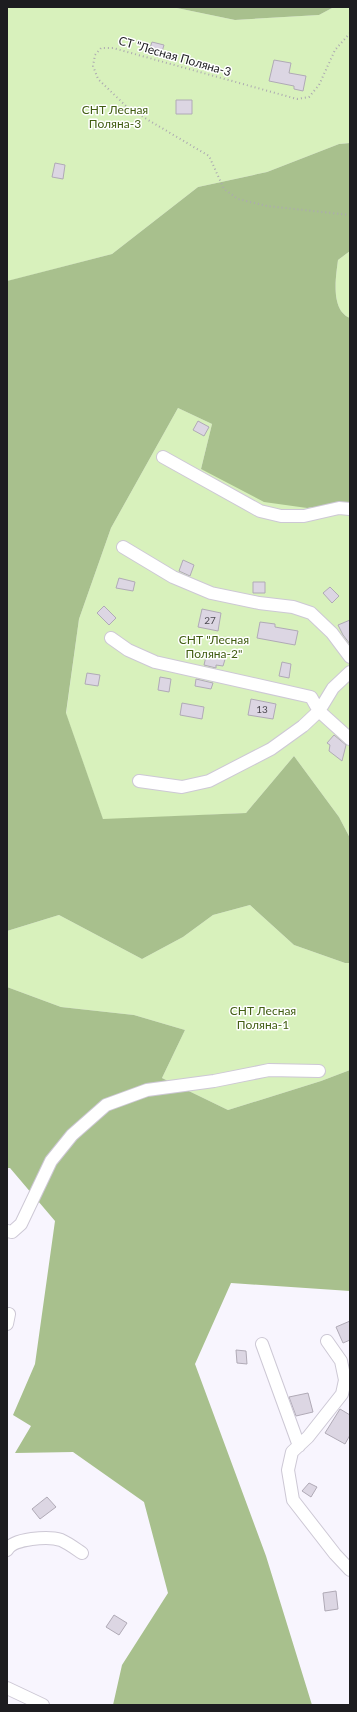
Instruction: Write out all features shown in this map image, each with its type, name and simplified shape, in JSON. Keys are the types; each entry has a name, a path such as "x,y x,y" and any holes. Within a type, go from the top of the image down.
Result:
{"street":[{"path":"163,457 260,511 281,516 304,516 339,508 350,509"},
{"path":"122,547 173,577 211,593 259,603 293,607 311,612 332,633 350,657"},
{"path":"111,638 128,650 155,662 311,697 319,711 350,739"},
{"path":"139,781 182,786 209,781 271,749 303,726 319,711 333,688 350,672"},
{"path":"7,1232 12,1232 21,1224 51,1161 72,1135 106,1105 146,1090 214,1081 269,1070 319,1071"},
{"path":"327,1341 341,1361 345,1380 342,1394 308,1437 292,1452 288,1470 293,1500 335,1554 350,1570"},
{"path":"262,1344 298,1446"},
{"path":"7,1550 9,1545 18,1541 43,1538 60,1540 82,1554"},
{"path":"7,1688 42,1705"}],"path":[{"name":"СТ \"Лесная Поляна-3","path":"350,33 335,50 319,85 309,97 297,100 113,48 101,48 95,55 93,66 98,79 128,108 209,156 224,189 238,199 267,206 350,215"}],"green space":[{"name":"СНТ Лесная Поляна-3","path":"7,7 172,7 235,20 319,15 334,7 350,7 350,143 339,144 267,172 198,187 112,254 8,281"},
{"path":"172,7 334,7 319,15 235,20"},
{"path":"350,143 350,251 338,260 336,292 339,308 350,318 350,503 307,508 264,502 201,469 212,424 178,408 111,528 79,619 66,713 103,819 246,813 294,756 339,817 350,838 350,963 345,963 294,945 250,905 213,915 183,937 142,959 59,915 7,931 7,281 112,254 198,187 267,172 339,144"},
{"path":"350,251 350,318 339,308 336,283 338,260"},
{"name":"СНТ \"Лесная Поляна-2\"","path":"178,408 212,424 201,469 307,508 350,503 350,838 339,817 294,756 246,813 103,820 66,714 79,619 111,528"},
{"name":"СНТ Лесная Поляна-1","path":"250,905 294,945 345,963 350,963 350,1070 321,1081 228,1110 162,1078 185,1030 134,1015 61,1007 7,987 7,931 59,915 142,959 183,937 213,915"},
{"path":"7,987 61,1007 134,1015 185,1030 162,1078 228,1110 321,1081 350,1070 350,1291 231,1283 195,1364 266,1556 312,1705 113,1705 122,1665 168,1593 144,1502 73,1452 15,1453 31,1426 13,1415 35,1364 55,1221 10,1168 7,1168"}],"building":[{"path":"152,42 164,45 161,55 149,51"},
{"path":"274,60 291,63 289,73 306,76 303,91 294,89 294,86 269,81"},
{"path":"176,100 192,100 192,114 176,114"},
{"path":"55,163 65,165 63,179 52,177"},
{"path":"198,421 209,427 204,436 193,430"},
{"path":"183,560 194,565 190,576 179,571"},
{"path":"119,578 135,582 133,591 116,588"},
{"path":"253,582 265,582 265,593 253,593"},
{"path":"330,587 339,596 332,603 323,593"},
{"path":"104,606 116,618 109,625 97,613"},
{"path":"202,609 221,613 218,631 198,627"},
{"path":"350,620 350,644 338,625"},
{"path":"260,622 275,624 275,627 298,631 295,645 257,638"},
{"path":"207,652 226,656 223,666 216,665 216,668 204,665"},
{"path":"282,662 291,664 289,678 279,676"},
{"path":"87,673 100,675 98,686 85,684"},
{"path":"160,677 171,679 169,692 158,690"},
{"path":"196,679 213,683 211,689 195,686"},
{"path":"251,699 276,704 273,719 248,715"},
{"path":"182,703 204,707 202,719 180,715"},
{"path":"334,735 346,745 342,761 329,751 330,745 327,743"},
{"path":"350,1321 350,1340 343,1343 336,1327"},
{"path":"236,1350 246,1351 247,1364 237,1363"},
{"path":"308,1393 313,1412 296,1416 289,1397"},
{"path":"340,1409 350,1415 350,1435 345,1444 325,1433"},
{"path":"309,1483 317,1487 311,1497 302,1491"},
{"path":"47,1497 56,1507 40,1519 32,1509"},
{"path":"336,1591 338,1609 325,1611 323,1593"},
{"path":"114,1615 127,1623 119,1635 106,1627"}]}
